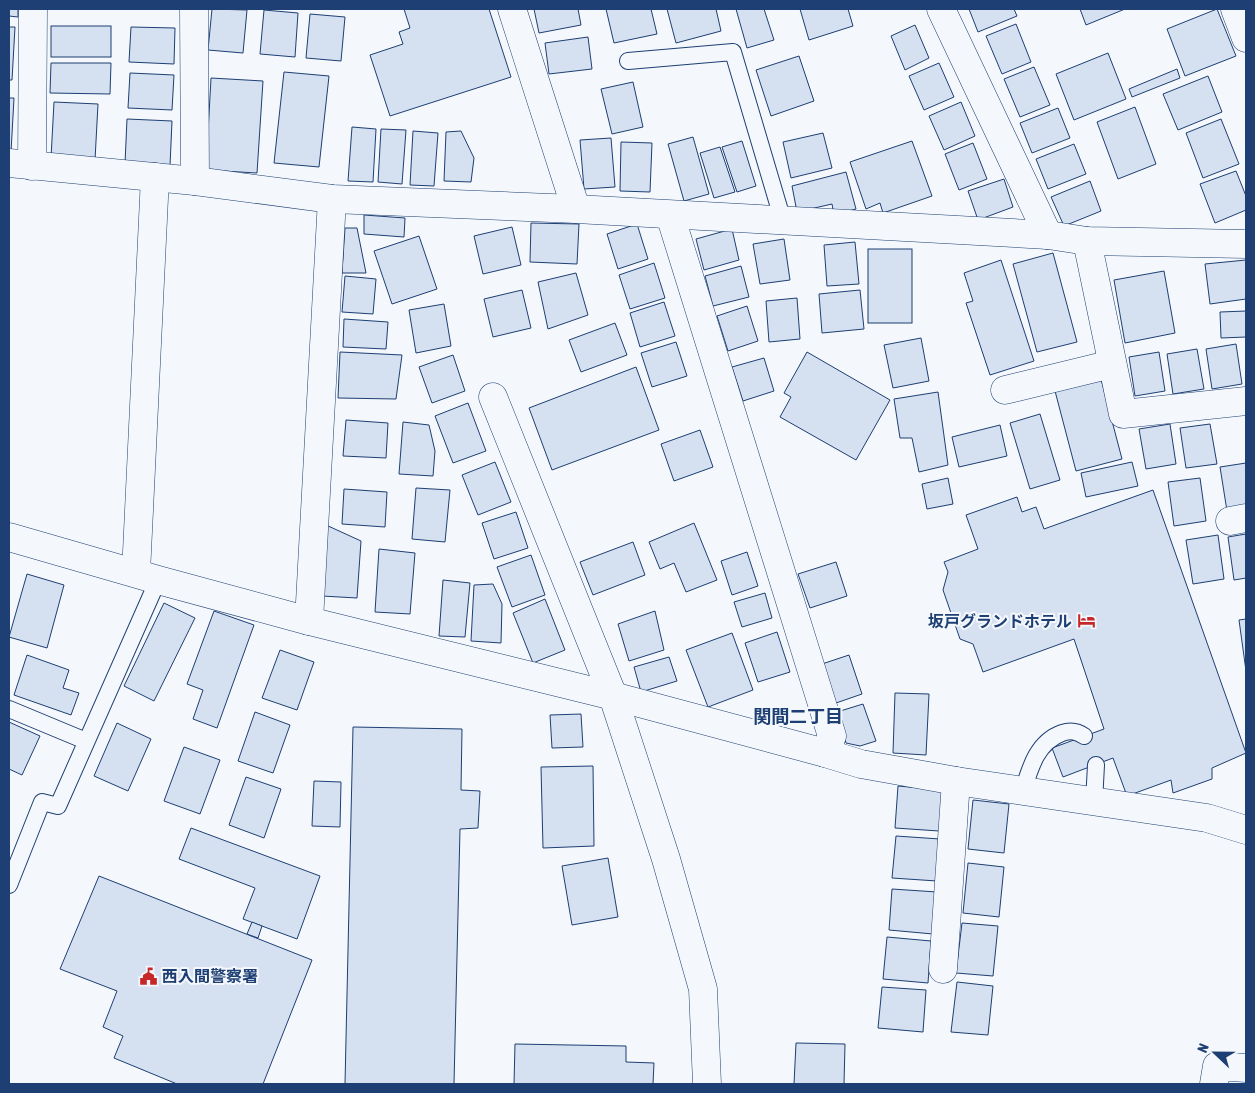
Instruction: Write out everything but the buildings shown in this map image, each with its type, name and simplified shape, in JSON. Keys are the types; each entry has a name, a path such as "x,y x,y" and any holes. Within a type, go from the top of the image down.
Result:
{"street":[{"path":"33,9 21,165 194,181 332,199 576,209 1048,235 1087,241 1246,244"},
{"path":"194,9 194,181"},
{"path":"512,9 576,209"},
{"path":"941,9 1048,235"},
{"path":"1235,9 1246,38"},
{"path":"147,576 155,177"},
{"path":"309,621 332,199"},
{"path":"670,215 832,736 825,753"},
{"path":"1087,241 1123,414 1246,401"},
{"path":"1005,390 1112,364"},
{"path":"493,397 613,696 666,859 703,989 707,1084"},
{"path":"9,537 309,621 613,696 861,764 956,781 1207,818 1246,830"},
{"path":"943,969 956,781"},
{"path":"1214,1084 1217,1066 1246,1068"}],"lane":[{"path":"628,61 733,52 783,221"},
{"path":"9,885 42,802 58,806 86,741 147,576"},
{"path":"9,708 86,741"},
{"path":"1023,791 1030,768 1040,749 1049,740 1070,731 1084,736"},
{"path":"1094,802 1096,764"}],"place":[{"name":"坂戸グランドホテル","path":"1086,621"},
{"name":"西入間警察署","path":"148,976"}],"district":[{"name":"関間二丁目","path":"798,716"}]}
